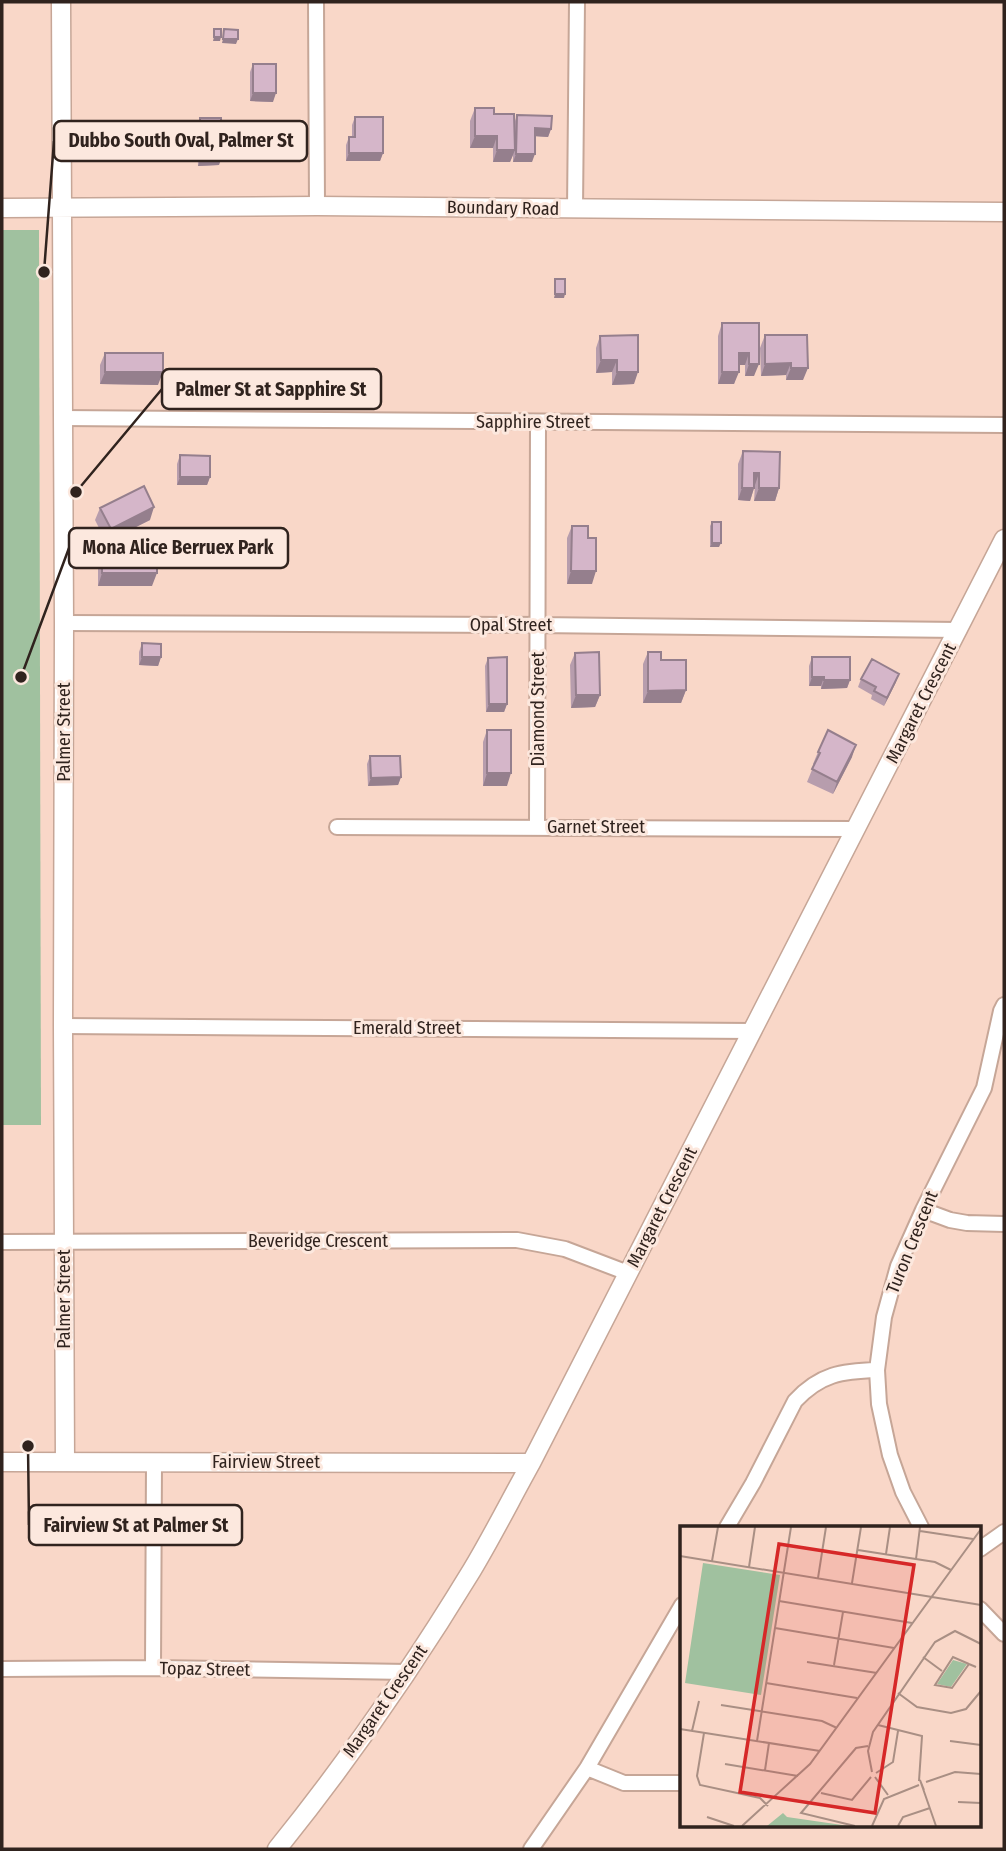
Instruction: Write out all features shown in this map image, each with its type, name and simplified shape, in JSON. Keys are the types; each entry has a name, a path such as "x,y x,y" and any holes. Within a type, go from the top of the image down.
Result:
{"street":[{"name":"Palmer Street","path":"61,2 65,1462"},
{"path":"316,2 317,206"},
{"path":"575,209 577,2"},
{"name":"Boundary Road","path":"2,208 317,206 1004,212"},
{"name":"Sapphire Street","path":"62,418 1004,425"},
{"name":"Diamond Street","path":"537,827 538,422"},
{"name":"Margaret Crescent","path":"277,1849 317,1799 408,1672 473,1568 531,1463 1004,540"},
{"name":"Opal Street","path":"64,623 958,629"},
{"name":"Garnet Street","path":"337,827 855,829"},
{"name":"Turon Crescent","path":"920,1526 903,1492 890,1455 879,1405 877,1370 884,1317 898,1266 984,1088 1004,1005"},
{"name":"Emerald Street","path":"63,1026 752,1031"},
{"path":"923,1210 959,1222 1004,1223"},
{"name":"Beveridge Crescent","path":"2,1241 517,1240 565,1248 628,1273"},
{"path":"728,1526 795,1401 805,1390 826,1377 844,1371 877,1370"},
{"name":"Fairview Street","path":"2,1462 531,1463"},
{"path":"153,1668 154,1462"},
{"path":"982,1548 1004,1532"},
{"path":"531,1849 587,1768 680,1608"},
{"path":"982,1611 1004,1634"},
{"name":"Topaz Street","path":"2,1669 153,1668 408,1672"},
{"path":"587,1768 624,1783 680,1783"}],"green space":[{"path":"2,230 39,230 41,1125 2,1125"}],"building":[{"path":"214,29 221,29 221,37 214,37"},
{"path":"224,29 238,30 238,39 223,39"},
{"path":"253,64 276,64 276,93 253,93"},
{"path":"475,108 494,108 494,114 514,114 515,150 497,150 497,136 475,136"},
{"path":"517,115 552,116 551,129 535,128 535,154 516,154"},
{"path":"355,117 383,117 383,153 349,153 349,137 355,137"},
{"path":"200,118 221,118 222,157 201,157"},
{"path":"555,279 565,279 565,294 555,294"},
{"path":"722,323 759,323 759,364 749,364 749,353 739,353 739,372 722,372"},
{"path":"638,335 638,372 617,372 617,360 601,360 600,336"},
{"path":"765,335 807,335 808,368 791,368 791,363 765,364"},
{"path":"105,353 163,353 163,372 105,372"},
{"path":"743,451 780,452 779,488 759,488 759,473 754,473 754,488 742,488"},
{"path":"180,455 210,456 210,477 180,477"},
{"path":"144,486 154,507 111,529 100,508"},
{"path":"712,522 721,522 721,543 712,543"},
{"path":"572,526 588,526 588,538 596,538 596,571 571,571"},
{"path":"157,549 157,573 102,573 102,550"},
{"path":"142,643 161,644 161,657 142,657"},
{"path":"599,652 600,695 576,695 575,653"},
{"path":"648,652 661,652 661,660 686,660 686,690 648,691"},
{"path":"507,657 507,704 489,704 488,658"},
{"path":"812,657 850,657 850,680 812,677"},
{"path":"872,659 899,674 887,698 874,691 876,687 861,679"},
{"path":"487,730 511,730 511,773 487,773"},
{"path":"828,730 856,745 837,782 812,769"},
{"path":"370,756 400,756 401,777 371,778"}],"place":[{"name":"Dubbo South Oval, Palmer St","path":"44,272"},
{"name":"Palmer St at Sapphire St","path":"76,492"},
{"name":"Mona Alice Berruex Park","path":"21,677"},
{"name":"Fairview St at Palmer St","path":"28,1446"}]}
